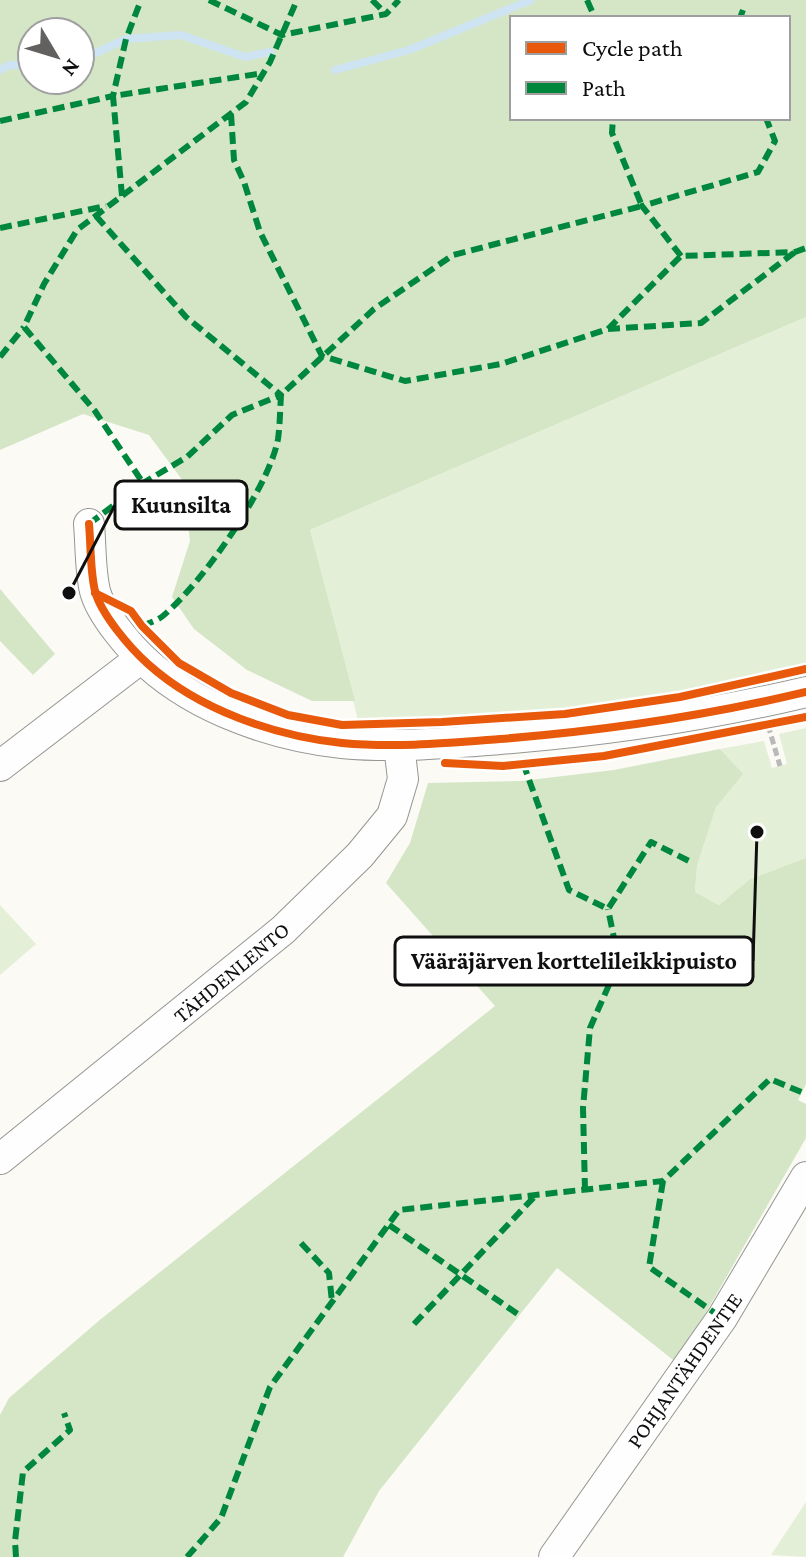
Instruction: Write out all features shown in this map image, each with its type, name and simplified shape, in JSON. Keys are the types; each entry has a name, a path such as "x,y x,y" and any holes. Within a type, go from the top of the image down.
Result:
{"street":[{"path":"89,524 95,593 119,634 141,658 165,679 198,699 256,724 298,736 342,743 399,745 611,729 806,692"},
{"path":"0,766 141,658"},
{"name":"TÄHDENLENTO","path":"0,1159 283,930 360,855 392,816 403,779 399,745"},
{"name":"POHJANTÄHDENTIE","path":"554,1557 722,1318 806,1177"}],"path":[{"path":"753,727 780,722"},
{"path":"768,725 780,766"}],"green space":[{"path":"0,0 806,0 806,317 310,530 355,701 312,701 247,670 194,629 172,597 190,541 183,481 149,435 83,414 0,450"},
{"path":"806,317 806,679 697,703 526,726 362,736 310,530"},
{"path":"0,589 55,654 33,675 0,641"},
{"path":"806,728 806,858 750,879 719,905 695,892 697,867 716,806 742,774 720,749 764,741 772,768 787,764 779,734"},
{"path":"720,749 743,774 716,807 697,866 695,892 719,905 750,879 806,858 806,1084 798,1100 806,1104 806,1138 677,1363 557,1268 379,1491 343,1557 0,1557 0,1415 9,1398 101,1319 495,1006 386,883 410,843 428,783 521,781 614,770"},
{"path":"0,905 36,944 0,975"},
{"path":"806,1502 806,1557 771,1555"}],"waterway":[{"path":"335,70 409,50 531,0"},
{"path":"96,53 126,39 181,35 245,57 270,52"},
{"path":"0,70 16,65"}],"marked path":[{"path":"0,121 113,96 126,39 141,0"},
{"path":"209,0 282,35 386,14 399,0"},
{"path":"89,524 143,483 95,411 24,327 44,284 77,230 246,102 270,62 297,0"},
{"path":"372,0 386,14"},
{"path":"587,0 594,16"},
{"path":"741,16 743,10"},
{"path":"122,196 113,96 264,73"},
{"path":"231,114 234,160 260,232 322,356 405,381 501,364 608,329 681,256 795,252 806,248"},
{"path":"142,626 162,617 197,581 248,508 262,483 278,439 281,395 374,309 453,255 642,206 612,133 613,120"},
{"path":"681,256 642,206 758,172 775,141 767,120"},
{"path":"0,228 106,206"},
{"path":"96,216 186,317 281,395 232,415 187,457 143,483"},
{"path":"608,329 701,323 795,252"},
{"path":"0,357 24,327"},
{"path":"523,763 569,890 608,909 651,842 691,862"},
{"path":"585,1190 583,1108 590,1028 619,962 608,909"},
{"path":"187,1557 221,1518 270,1387 399,1210 663,1181 770,1079 806,1094"},
{"path":"663,1181 649,1267 722,1318"},
{"path":"414,1324 536,1195"},
{"path":"389,1225 519,1315"},
{"path":"301,1243 329,1273 332,1302"},
{"path":"16,1557 23,1472 70,1430 64,1413"}],"cycle path":[{"path":"89,524 91,566 98,600 133,649 190,695 239,718 291,734 342,743 382,745 500,739 654,722 806,692"},
{"path":"95,593 131,611 179,663 231,693 288,715 342,725 565,714 680,697 806,669"},
{"path":"445,763 503,766 604,756 806,717"}],"place":[{"name":"Kuunsilta","path":"69,593"},
{"name":"Vääräjärven korttelileikkipuisto","path":"757,832"}]}
